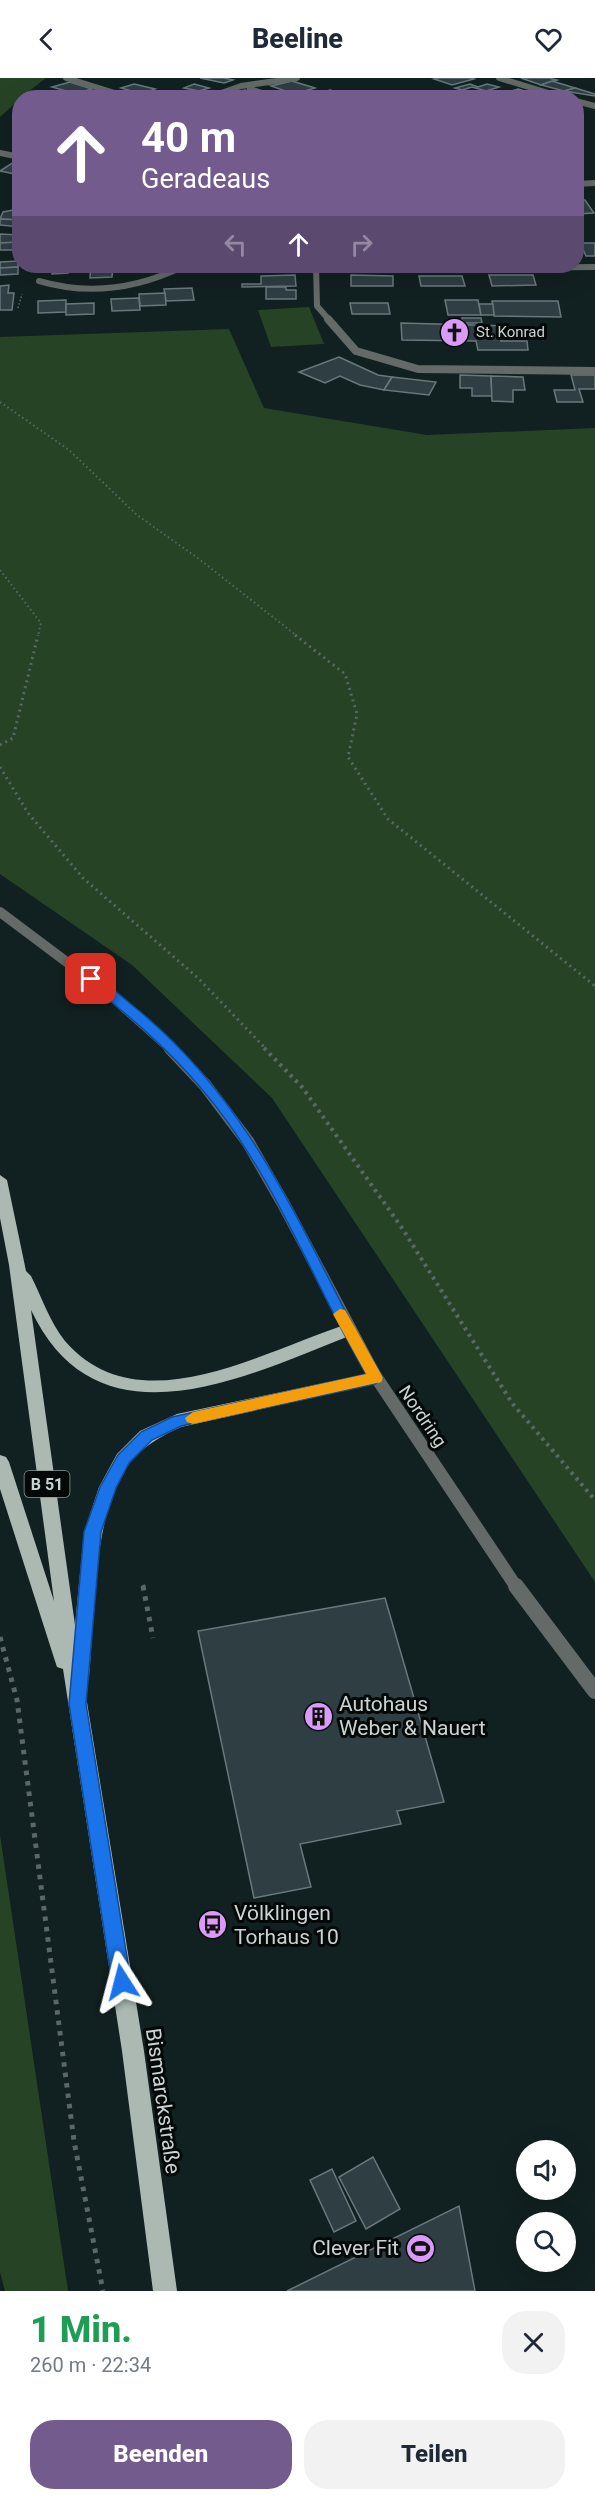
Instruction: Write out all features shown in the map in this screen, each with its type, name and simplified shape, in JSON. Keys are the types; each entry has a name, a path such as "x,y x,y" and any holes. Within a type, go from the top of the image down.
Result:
{"main road":[{"name":"B 51","path":"0,1180 17,1265 77,1704"},
{"path":"17,1265 60,1347 81,1367 110,1382 142,1388 193,1384 243,1369 348,1330"},
{"path":"77,1704 93,1532 108,1487 123,1459 146,1436 177,1421 375,1378"},
{"path":"0,1462 77,1704"},
{"name":"Bismarckstraße","path":"77,1704 133,2051 165,2291"}],"street":[{"path":"66,78 105,90"},
{"path":"230,90 241,86 262,85 297,78"},
{"path":"500,78 540,90"},
{"path":"241,86 253,90"},
{"path":"39,281 61,286 108,290 135,286 167,273"},
{"path":"316,273 317,306 356,351 418,369 595,371"},
{"name":"Nordring","path":"0,912 153,1028 206,1085 237,1126 287,1208 348,1330 375,1378 557,1647 595,1692"}],"path":[{"path":"0,402 69,450 137,515 199,559 345,675 357,714 348,757 388,819 582,978 595,986"},
{"path":"0,570 41,623 13,738 0,745"},
{"path":"0,767 28,813 83,878 198,978 302,1087 402,1228 512,1403 595,1500"},
{"path":"143,1585 153,1638"},
{"path":"0,1637 17,1700 74,2141 103,2291"}],"green space":[{"path":"0,78 46,78 30,90 12,90 12,106 0,117"},
{"path":"309,307 324,344 271,347 258,310"},
{"path":"229,329 264,408 427,435 595,428 595,1582 272,1098 132,965 0,874 0,337"},
{"path":"0,1835 68,2291 5,2291 0,2272"}],"building":[{"path":"200,78 224,78 233,80 224,83"},
{"path":"521,78 549,78 557,80 541,85"},
{"path":"434,79 474,79 452,85"},
{"path":"292,81 315,88 282,90 271,86"},
{"path":"552,81 575,88 560,90 541,85"},
{"path":"70,82 92,89 63,90 52,87"},
{"path":"134,84 155,89 128,90 121,88"},
{"path":"194,84 209,88 194,90 184,88"},
{"path":"470,84 478,87 487,84 499,87 489,90 472,87 462,90 455,88"},
{"path":"584,91 595,94 595,96 584,94"},
{"path":"12,163 12,173 0,171"},
{"path":"584,200 585,200 594,213 584,214"},
{"path":"12,210 12,220 0,219 3,212"},
{"path":"0,219 12,220 12,226 0,225"},
{"path":"0,234 12,235 12,242 0,243"},
{"path":"12,242 12,250 0,250 0,243"},
{"path":"584,243 595,243 595,256 586,256"},
{"path":"12,261 12,267 0,268 0,262"},
{"path":"12,267 12,273 18,274 0,275 0,268"},
{"path":"90,273 112,273 112,277 90,278"},
{"path":"295,275 296,286 242,287 242,284 261,284 261,276"},
{"path":"351,275 393,276 393,286 351,286"},
{"path":"489,275 533,275 536,285 492,286"},
{"path":"419,276 462,276 465,286 421,286"},
{"path":"9,285 8,293 14,293 12,310 0,310 0,286"},
{"path":"266,287 286,287 286,290 296,290 296,299 266,299"},
{"path":"192,288 194,300 166,301 164,289"},
{"path":"165,293 166,305 140,306 139,294"},
{"path":"139,298 140,310 112,311 111,299"},
{"path":"66,300 66,312 38,313 38,301"},
{"path":"445,300 478,300 481,315 448,315"},
{"path":"492,301 558,301 561,317 494,316"},
{"path":"94,303 94,314 66,315 66,304"},
{"path":"350,303 388,303 390,314 352,314"},
{"path":"479,304 493,304 494,315 481,315"},
{"path":"462,318 481,318 482,323 462,323"},
{"name":"St. Konrad","path":"401,323 508,326 510,338 500,338 501,341 527,341 528,350 478,350 476,341 402,340"},
{"path":"339,357 378,375 392,377 384,390 360,385 340,376 325,383 299,372"},
{"path":"460,375 491,376 492,396 472,396 472,388 460,388"},
{"path":"571,375 595,375 595,389 579,389 583,402 557,402 554,390 575,390"},
{"path":"491,376 523,377 525,390 513,390 513,402 492,401"},
{"path":"392,377 436,382 429,395 384,390"},
{"name":"Autohaus Weber & Nauert","path":"385,1598 444,1802 397,1811 401,1824 300,1844 311,1887 254,1898 198,1631"},
{"path":"373,2157 400,2209 366,2229 339,2177"},
{"path":"332,2169 356,2221 334,2232 310,2180"},
{"name":"Clever Fit","path":"459,2206 475,2291 287,2291"}],"slow traffic":[{"path":"193,1418 375,1378 340,1314"}],"place":[{"name":"St. Konrad","path":"455,332"},
{"name":"Autohaus Weber & Nauert","path":"318,1716"},
{"name":"Völklingen Torhaus 10","path":"213,1925"},
{"name":"Clever Fit","path":"420,2248"}],"route":[{"path":"91,979 153,1028 206,1085 237,1126 287,1208 348,1330 375,1378 177,1421 146,1436 123,1459 108,1487 93,1532 77,1704 122,1982"}]}
